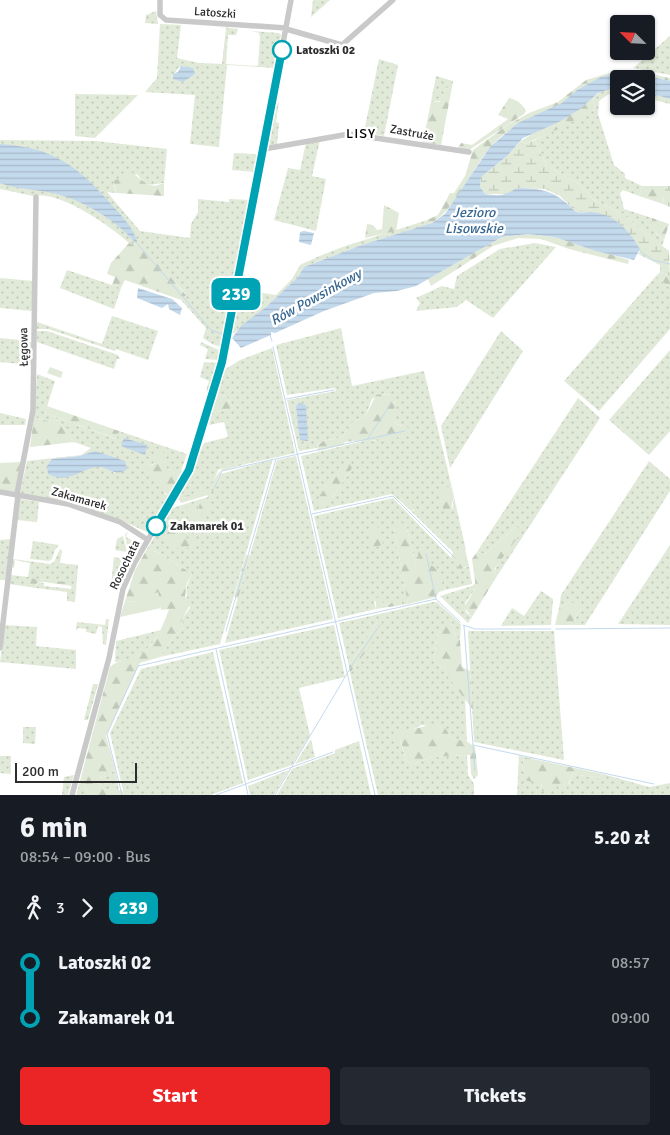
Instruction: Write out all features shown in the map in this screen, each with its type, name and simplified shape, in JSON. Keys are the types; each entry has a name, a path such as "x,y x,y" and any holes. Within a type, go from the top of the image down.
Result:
{"street":[{"name":"Latoszki","path":"160,0 160,14 166,20 286,28 342,45 393,0"},
{"name":"Rosochata","path":"72,795 109,658 121,593 131,569 189,470 226,341 291,0"},
{"name":"Zastruże","path":"264,149 350,134 469,152"},
{"name":"Łęgowa","path":"0,648 18,494 33,410 36,197"},
{"name":"Zakamarek","path":"0,492 68,504 114,520 148,540"}],"green space":[{"path":"313,0 330,0 311,17"},
{"path":"156,11 158,24 145,23 146,15"},
{"path":"160,24 181,25 177,58 199,63 222,64 226,28 214,26 238,29 236,35 228,35 226,64 258,66 260,37 259,33 252,31 279,33 281,35 275,68 227,65 219,147 190,144 195,95 145,92 157,78","holes":["184,66 191,75 186,79 172,77 179,67"]},
{"path":"670,36 670,75 655,72 655,70 633,68 642,60 655,60 655,49"},
{"path":"379,59 398,65 384,136 364,132"},
{"path":"610,73 610,77 590,83 574,92 561,104 504,134 488,150 453,203 436,220 427,225 427,220 438,215 450,193 454,193 465,176 473,150 506,126 529,113 558,102 586,80"},
{"path":"655,75 670,78 670,81 655,78"},
{"path":"436,76 453,81 452,87 446,88 441,101 431,102"},
{"path":"452,87 441,145 423,142 431,102 440,102 446,88"},
{"path":"610,88 610,94 599,101 598,114 614,165 625,174 625,178 642,186 639,196 623,190 620,193 624,209 652,218 652,225 655,231 664,240 662,246 635,225 625,213 623,214 594,200 577,182 547,166 535,140 595,109 593,97"},
{"path":"75,94 138,95 95,138 75,136"},
{"path":"655,95 670,99 670,104 655,100"},
{"path":"593,97 595,109 565,126 525,144 521,141 537,131 559,122"},
{"path":"509,98 521,104 526,111 524,114 469,150 458,148 461,143 472,145 508,119 498,115"},
{"path":"279,102 276,122 279,123 277,145 270,147 267,142 274,109"},
{"path":"0,140 96,141 167,149 164,183 147,184 137,174 114,185 116,193 107,192 140,231 190,238 191,224 198,212 198,199 229,202 229,199 250,200 221,347 203,338 206,328 181,300 186,294 139,242 135,245 129,243 98,219 56,198 44,195 33,196 0,189"},
{"path":"320,140 312,176 326,179 316,231 274,220 288,168 300,170 306,143"},
{"path":"535,140 547,166 577,182 594,200 623,214 625,213 635,225 669,251 670,276 660,272 660,265 638,254 640,251 593,212 576,212 560,196 545,189 519,188 507,194 485,194 480,188 481,177 507,156 521,141 525,144"},
{"path":"234,153 258,154 255,172 232,170"},
{"path":"131,172 147,184 155,186 164,183 164,196 116,193 114,181"},
{"path":"642,186 665,186 663,204 639,196"},
{"path":"665,186 670,186 670,207 663,204"},
{"path":"384,205 399,213 396,231 365,238 367,224 373,225 377,230 382,229"},
{"path":"652,218 669,224 664,240 652,229"},
{"path":"427,220 427,225 362,245 304,267 298,277 233,334 232,325 243,273 245,274 243,290 276,295 292,279 300,265 347,245"},
{"path":"528,234 555,237 629,260 628,264 569,249 541,239 518,238 493,246 431,286 428,279 502,237"},
{"path":"140,241 186,295 181,300 125,280 121,288 112,285 115,277 107,274 111,263 129,243 135,245"},
{"path":"535,243 556,247 493,318 466,300 457,307 416,311 420,303 416,298 442,286 454,289 457,276 500,249"},
{"path":"67,270 121,288 114,309 60,288"},
{"path":"660,272 670,276 670,288 656,276"},
{"path":"656,276 670,288 670,329 599,411 564,381"},
{"path":"0,278 33,281 32,311 0,308"},
{"path":"112,316 158,331 148,360 48,329 37,329 37,322 102,344"},
{"path":"341,328 352,386 424,371 452,488 450,487 452,511 454,497 466,550 453,552 412,512 414,510 403,498 400,501 392,494 314,511 301,456 368,440 376,441 403,426 396,424 392,410 395,402 390,395 381,394 372,399 365,417 353,422 342,437 323,441 317,445 317,448 299,451 287,400 336,391 335,388 287,395 276,345","holes":["344,465 352,468 332,498 320,495"]},
{"path":"37,331 47,331 118,355 120,359 117,359 114,369 37,342"},
{"path":"501,331 523,351 450,468 441,426"},
{"path":"0,338 29,341 32,343 32,365 0,362"},
{"path":"201,342 221,351 218,360 205,359 208,349 200,345"},
{"path":"272,348 295,453 246,464 244,461 218,470 211,489 213,492 221,474 273,459 220,644 160,657 174,636 183,628 182,619 190,608 186,591 192,574 160,553 147,549 172,508 208,497 206,491 178,498 204,443 228,437 224,422 209,425 212,413 234,408 226,396 217,394 224,370 240,360"},
{"path":"670,350 670,431 649,455 609,420"},
{"path":"204,362 217,363 209,392 206,391 209,381 200,377"},
{"path":"50,367 63,372 61,378 47,373"},
{"path":"37,374 55,381 45,413 116,439 119,431 187,454 181,471 178,472 170,471 163,464 163,456 150,466 143,464 141,470 155,475 165,494 169,496 147,532 116,518 20,493 27,461 81,455 91,448 74,442 58,420 51,422 34,417","holes":["95,451 116,474 107,468 52,459 79,456"]},
{"path":"217,394 226,396 234,408 212,413"},
{"path":"376,395 394,396 396,424 409,428 408,432 402,436 387,440 345,442 343,445 318,451 317,446 323,441 342,437 353,422 365,417"},
{"path":"578,398 600,418 497,576 494,572 516,527 485,554 477,552"},
{"path":"47,406 119,431 117,439 45,413"},
{"path":"0,413 26,419 25,425 0,425"},
{"path":"34,417 51,422 58,420 74,442 30,447"},
{"path":"156,450 163,451 165,465 168,470 182,471 169,496 162,490 155,475 140,470 143,463 150,466 154,464 153,456"},
{"path":"296,456 333,619 225,643 277,460"},
{"path":"244,461 246,464 221,471 213,492 210,489 220,471 228,465"},
{"path":"649,461 670,479 670,491 585,625 572,625 580,608 569,602 559,608 561,595"},
{"path":"22,462 16,492 0,490 0,463"},
{"path":"349,463 352,468 332,498 322,507 317,505 320,495 344,464"},
{"path":"447,487 452,488 454,497 449,514 444,512 439,496 440,491"},
{"path":"206,490 208,495 181,503 178,498"},
{"path":"393,498 451,558 465,568 469,566 472,584 445,590 442,577 437,570 429,566 416,565 406,524 394,529 408,604 402,605 401,600 384,605 374,601 376,609 338,618 314,516"},
{"path":"403,498 411,501 414,506 412,512 400,501"},
{"path":"20,499 39,502 37,522 17,520"},
{"path":"201,501 212,503 206,514 200,513 199,506"},
{"path":"188,505 192,505 201,518 196,525 190,524 186,509"},
{"path":"402,523 406,524 416,565 419,565 418,552 421,547 426,548 431,565 438,570 443,578 445,590 439,592 436,597 408,604 394,529"},
{"path":"371,525 378,527 384,539 382,545 374,547 372,544 369,534"},
{"path":"173,527 181,537 194,540 194,545 180,549 167,544 165,536 168,529"},
{"path":"516,527 522,528 521,533 495,568 494,572 497,576 472,617 464,607 476,588 472,559 477,552 485,554"},
{"path":"128,531 126,537 137,543 141,539 132,553 128,552 125,535"},
{"path":"123,536 127,552 115,550 117,539"},
{"path":"11,539 6,580 0,580 0,540"},
{"path":"33,541 59,545 49,561 30,559"},
{"path":"670,545 670,625 618,624"},
{"path":"60,549 62,550 60,563 78,565 75,602 67,601 67,592 36,588 38,583 44,583 44,586 71,589 72,584 32,578 30,587 9,584 11,575 28,577 30,563 15,560 14,568 11,567 13,559 50,564 54,562"},
{"path":"147,549 160,553 192,574 187,583 185,596 191,603 182,619 183,628 174,636 160,657 140,663 106,736 115,768 109,776 98,778 98,783 106,791 122,790 124,795 89,795 81,777 110,667 117,662 139,655 146,650 160,631 169,609 161,610 158,593 136,602 125,601 135,570"},
{"path":"465,549 469,566 460,569 451,558 453,552"},
{"path":"246,555 250,556 238,598 234,597"},
{"path":"114,557 128,560 119,587 111,585"},
{"path":"31,578 72,583 72,586 44,582 37,583 36,588 30,587"},
{"path":"477,582 476,588 465,603 466,612 472,617 468,623 440,596 472,586"},
{"path":"541,591 553,599 551,625 501,626 512,608 524,616"},
{"path":"158,592 161,608 120,617 125,601 136,602"},
{"path":"381,597 384,605 392,603 393,597 401,600 402,605 376,609 376,598"},
{"path":"437,602 461,624 460,640 455,635 451,619 438,633 434,658 465,698 467,742 452,739 446,729 422,725 409,731 398,731 406,761 414,764 432,757 467,755 468,775 474,784 474,795 378,795 350,673 362,656 378,621 349,666 339,623"},
{"path":"569,602 578,603 580,608 572,625 555,625 559,608"},
{"path":"106,619 109,619 106,645 103,644 102,627 98,626 96,634 86,632 86,629 78,628 76,631 77,622 105,625"},
{"path":"447,619 451,619 455,635 460,640 462,667 470,671 473,710 434,658 438,633"},
{"path":"378,621 385,625 350,673 349,666"},
{"path":"5,625 37,627 36,646 76,650 76,669 0,662"},
{"path":"334,625 345,677 299,688 310,735 292,765 248,780 219,650"},
{"path":"161,630 142,653 131,659 115,662 116,641"},
{"path":"468,631 554,631 564,760 474,742"},
{"path":"213,652 243,783 211,795 124,795 110,733 141,669"},
{"path":"93,684 98,684 88,720 84,720"},
{"path":"438,724 446,729 452,739 466,741 475,747 478,775 474,779 471,774 470,755 432,757 414,764 406,761 401,741 396,738 398,731"},
{"path":"23,727 36,727 35,744 23,743"},
{"path":"311,739 315,757 295,764"},
{"path":"359,741 371,795 277,795 292,769 335,753 335,750"},
{"path":"519,755 524,757 522,770 541,781 542,791 556,785 569,784 572,774 599,778 603,774 649,787 670,783 670,795 517,795"},
{"path":"0,756 11,756 11,774 0,773"},
{"path":"524,757 603,774 599,778 572,774 567,788 559,788 556,785 547,792 542,791 541,781 535,778 532,782 525,780 527,773 522,770"},
{"path":"115,768 119,791 106,791 98,783 98,778 109,776"},
{"path":"289,770 274,795 250,795 248,786"},
{"path":"74,775 68,795 62,795 64,777"},
{"path":"81,777 89,795 76,795"}],"water":[{"path":"181,66 193,68 195,74 183,82 173,79 173,74 178,72"},
{"name":"Jezioro Lisowskie","path":"610,75 610,89 598,93 580,109 559,122 523,138 507,156 481,177 480,187 485,194 495,195 505,194 520,188 537,189 557,196 576,212 600,213 607,216 626,229 640,249 634,260 596,251 555,237 528,234 502,237 416,286 397,291 374,293 324,311 275,333 271,332 271,335 241,348 232,338 241,326 266,307 298,277 304,267 362,245 432,223 445,214 490,147 518,123 562,103 577,90 601,77"},
{"name":"Jezioro Lisowskie","path":"655,78 670,81 670,99 655,95"},
{"path":"0,144 35,149 63,161 75,169 123,217 137,241 136,243 110,220 79,202 57,194 0,183"},
{"path":"300,232 314,233 311,245 299,242"},
{"path":"138,288 172,299 182,308 180,315 169,309 168,304 162,308 137,298"},
{"path":"299,403 306,405 308,441 300,440 296,406"},
{"path":"124,438 147,445 145,455 121,446"},
{"path":"95,451 125,461 127,469 116,472 98,467 63,478 48,474 47,466 52,459 79,456"}],"waterway":[{"name":"Rów Powsinkowy","path":"136,242 211,330 225,335"},
{"path":"640,251 653,260 670,264"},
{"path":"270,335 272,341"},
{"path":"273,347 375,795"},
{"path":"286,399 334,390"},
{"path":"368,438 392,402"},
{"path":"226,631 276,459 405,431"},
{"path":"214,489 222,471 275,459"},
{"path":"312,514 393,496 455,558"},
{"path":"426,554 436,599 460,622"},
{"path":"122,795 107,734 138,666 436,599"},
{"path":"275,795 354,662 380,625"},
{"path":"463,625 475,629 551,629"},
{"path":"464,626 475,771"},
{"path":"556,629 670,628"},
{"path":"216,649 248,795"},
{"path":"473,745 654,784"},
{"path":"216,795 333,752"}],"bus line":[{"name":"239","path":"156,526 189,470 222,362 237,292 282,50"}],"place":[{"name":"Latoszki 02","path":"282,50"},
{"name":"Zakamarek 01","path":"156,526"}],"district":[{"name":"LISY","path":"361,133"}]}
